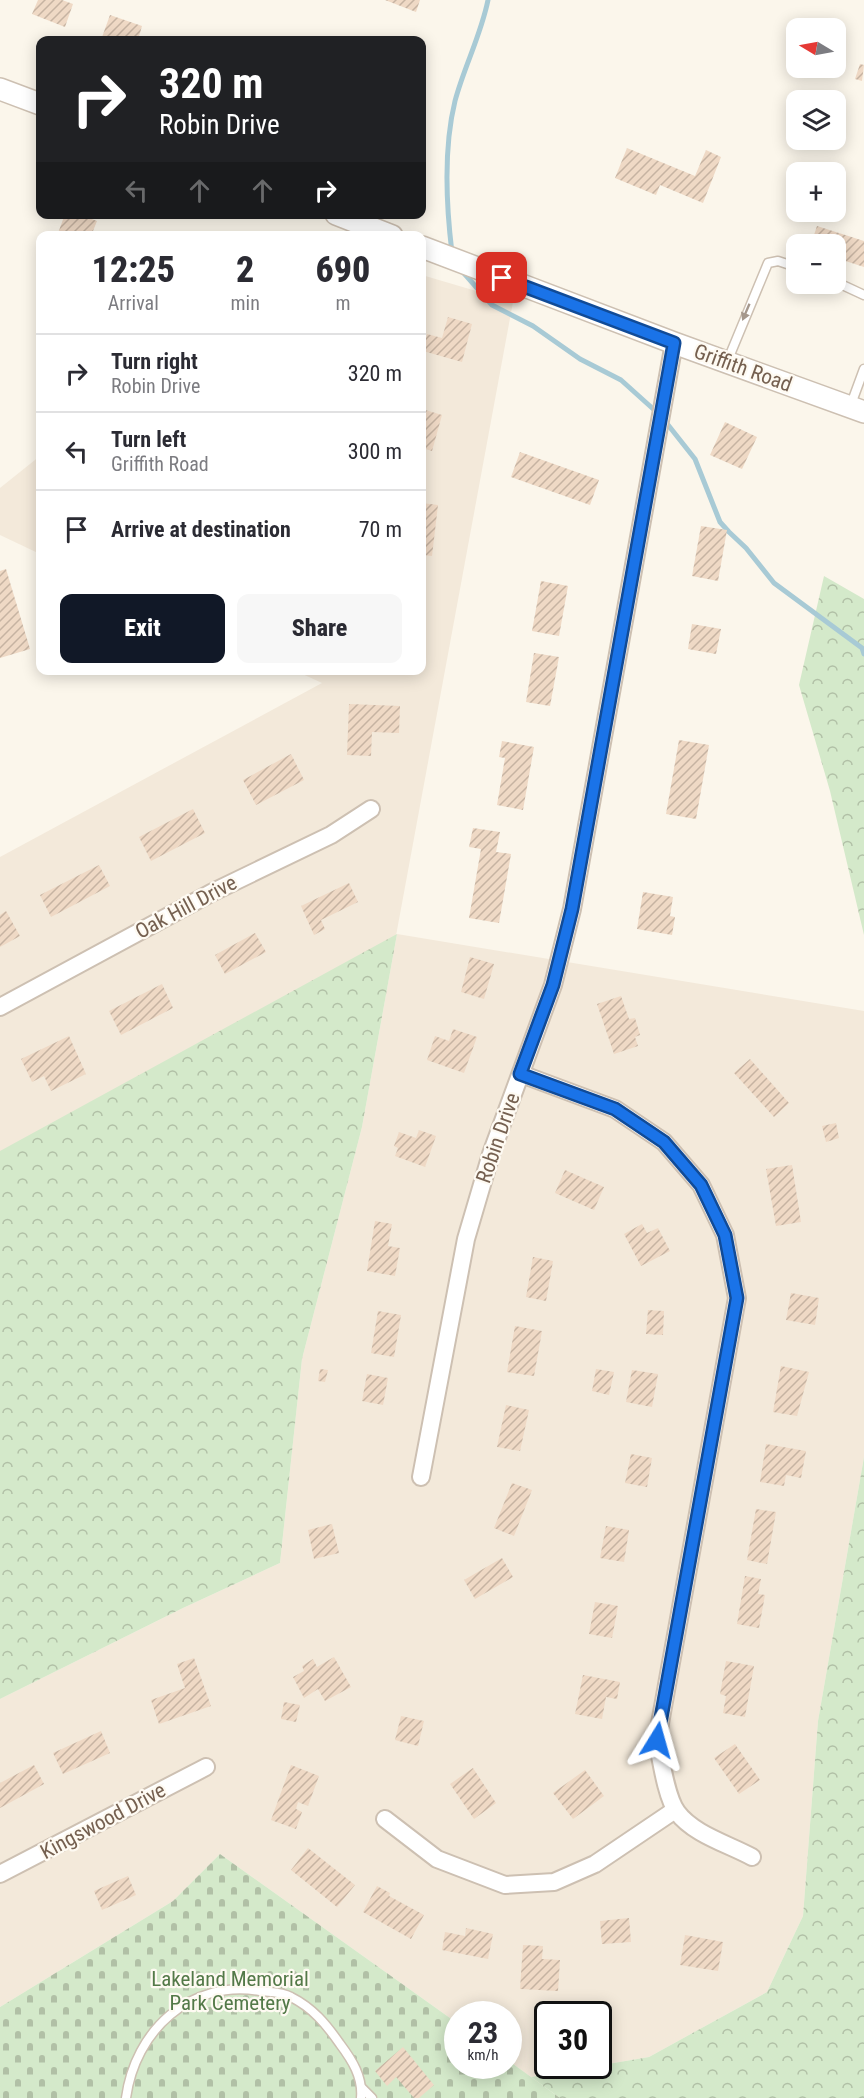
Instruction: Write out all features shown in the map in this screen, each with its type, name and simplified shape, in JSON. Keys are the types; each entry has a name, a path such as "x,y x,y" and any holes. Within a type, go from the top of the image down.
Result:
{"street":[{"path":"0,89 36,102"},
{"path":"349,219 379,231"},
{"name":"Griffith Road","path":"426,248 726,363 857,409"},
{"name":"Robin Drive","path":"421,1477 466,1239 491,1154 553,985 572,909 674,343"},
{"name":"Oak Hill Drive","path":"0,1007 211,893 331,835 371,809"},
{"path":"520,1074 615,1109 664,1142 701,1185 725,1235 737,1298 657,1740 675,1810 687,1822 752,1857"},
{"name":"Kingswood Drive","path":"0,1875 206,1767"},
{"path":"385,1819 437,1859 505,1885 554,1882 595,1864 675,1810"}],"lane":[{"path":"726,363 768,263 778,261 786,264"},
{"path":"846,287 864,295"},
{"path":"857,409 864,369"},
{"path":"126,2098 134,2061 151,2034 171,2013 204,1995 240,1988 290,1995 320,2016 354,2062 362,2088 361,2098"},
{"path":"362,2088 372,2098"}],"shaded area":[{"path":"426,276 513,302 393,952 0,1157 0,857 322,683 305,675 426,675"},
{"path":"36,459 36,552 0,535 0,488"},
{"path":"397,934 864,1011 864,1457 818,1721 803,1916 767,1992 649,2057 612,2064 612,2001 534,2001 534,2076 531,2077 522,2070 522,2001 444,2001 444,2014 220,1854 173,1901 0,2007 0,1699 183,1608 280,1563 302,1359 362,1127"}],"green space":[{"path":"824,576 864,599 864,935 830,791 799,685"},
{"path":"397,934 362,1127 302,1359 280,1563 183,1608 0,1699 0,1151"},
{"path":"864,1457 864,2098 560,2098 531,2077 534,2076 534,2079 612,2079 612,2063 649,2057 767,1992 803,1916 818,1721"},
{"name":"Lakeland Memorial Park Cemetery","path":"220,1854 444,2014 444,2079 522,2079 522,2070 560,2098 0,2098 0,2007 173,1901"}],"building":[{"path":"38,0 62,0 73,4 65,27 32,14"},
{"path":"385,0 420,0 416,12"},
{"path":"110,15 142,26 139,36 102,36"},
{"path":"860,64 864,65 862,81 855,79"},
{"path":"627,148 695,176 706,150 721,157 703,203 660,185 656,195 615,178"},
{"path":"63,219 97,221 93,231 59,231"},
{"path":"817,226 842,234 814,234"},
{"path":"846,235 864,241 864,267 846,261"},
{"path":"448,317 472,324 462,362 426,352 427,334 442,338"},
{"path":"426,410 442,415 432,451 426,449"},
{"path":"725,422 757,437 742,469 710,455"},
{"path":"520,452 599,480 590,505 511,477"},
{"path":"426,504 438,505 432,556 426,555"},
{"path":"701,526 727,530 718,581 692,576"},
{"path":"6,569 30,649 0,658 0,571"},
{"path":"541,581 568,586 559,636 532,631"},
{"path":"692,624 721,629 716,654 688,649"},
{"path":"534,653 559,657 550,706 526,702"},
{"path":"349,704 400,706 399,733 372,732 371,756 347,755"},
{"path":"679,740 709,745 696,819 666,814"},
{"path":"502,741 534,747 523,810 497,805 505,758 499,757"},
{"path":"291,754 304,780 256,805 243,780"},
{"path":"193,809 205,833 151,861 139,837"},
{"path":"473,828 500,832 496,852 511,854 499,923 469,918 481,849 469,847"},
{"path":"99,865 110,886 51,917 40,895"},
{"path":"349,883 358,902 321,920 325,929 314,935 301,906"},
{"path":"643,892 673,897 670,916 675,917 672,935 637,929"},
{"path":"6,911 20,936 0,947 0,915"},
{"path":"255,933 266,952 225,974 215,955"},
{"path":"470,957 494,964 484,999 461,992"},
{"path":"162,984 173,1008 121,1035 109,1011"},
{"path":"621,996 629,1019 635,1018 640,1035 635,1037 638,1046 614,1054 597,1004"},
{"path":"453,1029 477,1037 464,1073 427,1060 435,1036 449,1041"},
{"path":"69,1036 86,1074 51,1091 44,1076 32,1082 21,1059"},
{"path":"750,1059 789,1103 774,1117 734,1073"},
{"path":"836,1123 839,1138 826,1142 822,1126"},
{"path":"419,1130 436,1136 425,1167 395,1156 398,1148 394,1146 399,1132 416,1138"},
{"path":"792,1165 801,1222 776,1226 766,1169"},
{"path":"565,1170 604,1187 594,1210 555,1193"},
{"path":"375,1221 392,1224 388,1246 400,1248 395,1276 367,1271"},
{"path":"642,1224 647,1233 658,1228 670,1251 641,1266 624,1234"},
{"path":"533,1257 553,1261 546,1301 526,1297"},
{"path":"791,1293 819,1298 815,1325 786,1320"},
{"path":"648,1310 664,1311 663,1335 646,1334"},
{"path":"378,1311 401,1315 394,1357 371,1353"},
{"path":"515,1326 542,1331 534,1376 507,1372"},
{"path":"781,1366 809,1372 797,1416 773,1412"},
{"path":"320,1369 328,1370 325,1382 318,1381"},
{"path":"596,1369 614,1372 609,1395 592,1391"},
{"path":"632,1370 658,1374 652,1407 626,1402"},
{"path":"367,1374 388,1378 383,1405 362,1401"},
{"path":"506,1405 529,1410 520,1451 497,1447"},
{"path":"766,1444 806,1451 801,1478 786,1475 784,1486 760,1482"},
{"path":"631,1454 652,1458 647,1487 625,1483"},
{"path":"512,1483 532,1490 514,1536 494,1528"},
{"path":"756,1509 776,1512 767,1564 747,1560"},
{"path":"332,1524 339,1553 314,1559 308,1530"},
{"path":"606,1526 629,1530 624,1562 600,1558"},
{"path":"502,1558 513,1577 475,1599 464,1580"},
{"path":"745,1576 761,1579 758,1594 765,1595 759,1628 737,1624"},
{"path":"595,1602 618,1606 612,1638 589,1634"},
{"path":"334,1657 351,1687 325,1701 318,1689 304,1698 293,1677 304,1671 302,1666 313,1659 317,1667"},
{"path":"194,1658 211,1706 159,1724 151,1700 185,1688 177,1664"},
{"path":"726,1661 754,1666 745,1717 723,1713 726,1696 720,1694"},
{"path":"583,1675 620,1682 617,1699 606,1697 602,1719 575,1714"},
{"path":"284,1702 300,1705 296,1722 281,1719"},
{"path":"401,1716 424,1721 418,1746 395,1740"},
{"path":"101,1731 110,1753 63,1774 53,1753"},
{"path":"735,1744 760,1780 739,1794 714,1758"},
{"path":"34,1765 44,1784 0,1808 0,1783"},
{"path":"291,1765 319,1776 308,1806 298,1802 296,1809 302,1812 296,1829 271,1820"},
{"path":"473,1768 496,1803 474,1819 450,1784"},
{"path":"585,1770 604,1796 573,1819 553,1793"},
{"path":"308,1848 355,1885 337,1907 291,1870"},
{"path":"128,1876 136,1895 102,1910 94,1891"},
{"path":"377,1886 390,1893 389,1896 424,1915 411,1939 363,1912"},
{"path":"629,1918 631,1942 602,1944 600,1921"},
{"path":"466,1928 493,1934 488,1959 442,1950 445,1932 465,1936"},
{"path":"685,1935 723,1942 718,1971 680,1965"},
{"path":"523,1945 543,1946 542,1959 560,1960 558,1991 520,1989"},
{"path":"403,2047 434,2085 419,2098 414,2098 396,2077 387,2086 375,2071"}],"waterway":[{"path":"452,253 447,177 451,120 488,0"},
{"path":"462,271 492,305 533,326 580,359 621,380 661,416 695,459 720,522 746,548 774,583 862,648 864,654"}],"route":[{"path":"502,278 674,343 572,909 553,985 520,1074 615,1109 664,1142 701,1185 725,1235 737,1298 657,1740"}]}
